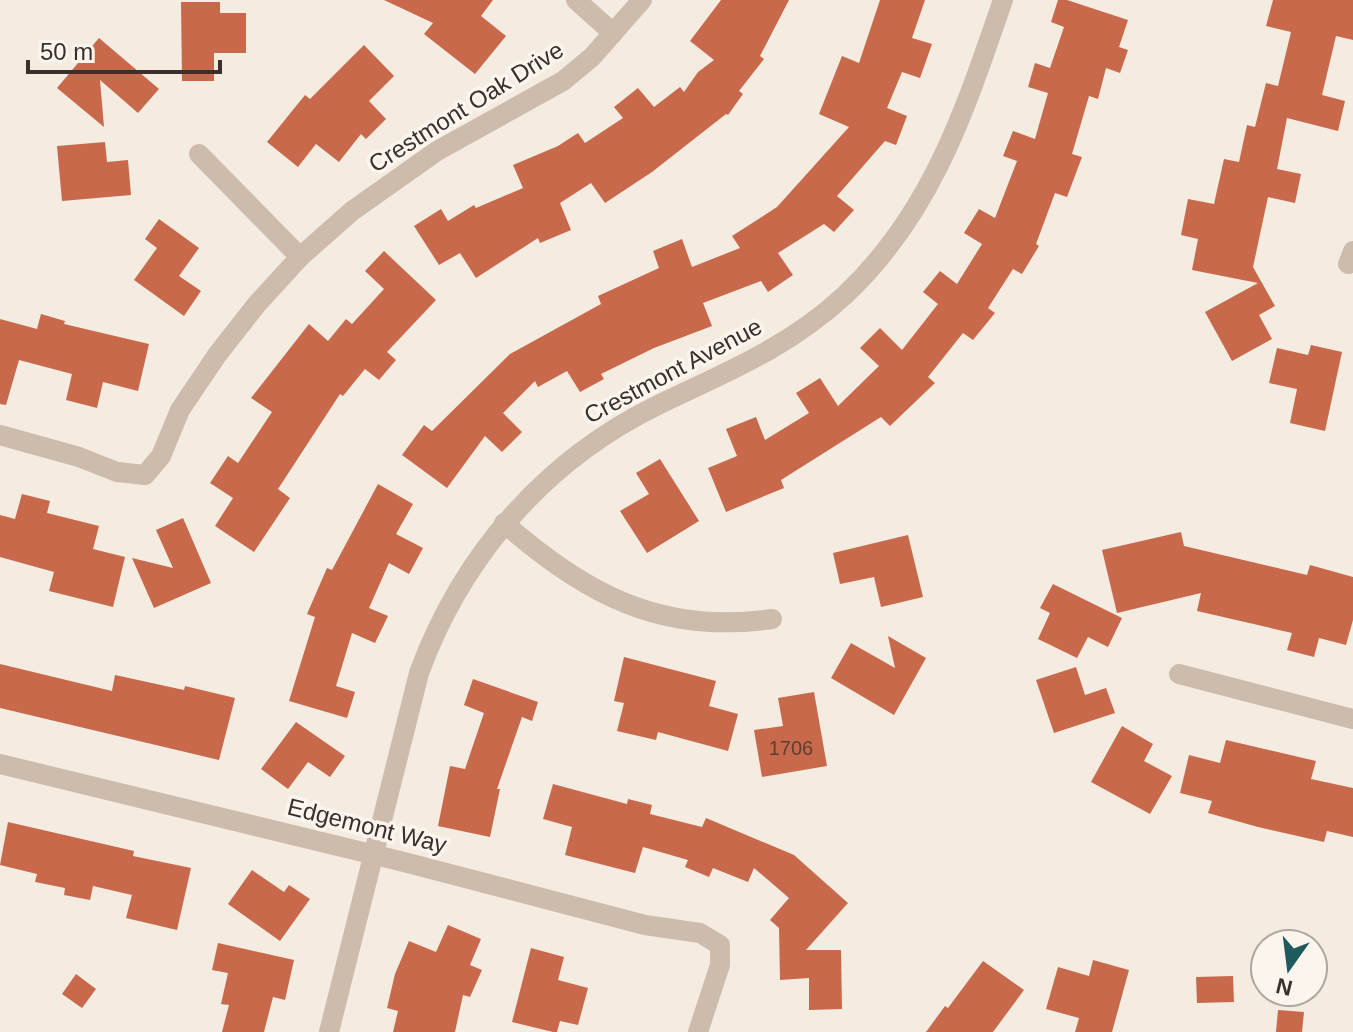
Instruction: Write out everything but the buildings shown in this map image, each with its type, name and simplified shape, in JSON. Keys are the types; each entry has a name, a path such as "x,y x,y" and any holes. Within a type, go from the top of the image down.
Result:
{"street":[{"path":"576,0 613,33"},
{"name":"Crestmont Oak Drive","path":"0,435 79,457 117,472 145,475 161,456 180,410 217,355 257,304 300,257 352,211 437,151 563,81 592,57 642,0"},
{"name":"Crestmont Avenue","path":"329,1032 400,740 428,647 456,592 504,523 550,477 590,444 658,405 759,358 822,315 866,273 903,228 945,157 1003,0"},
{"path":"199,154 300,257"},
{"path":"504,523 564,571 612,599 678,618 713,623 772,619"},
{"path":"1179,674 1353,719"},
{"name":"Edgemont Way","path":"0,764 372,854 645,925 700,933 720,945 720,965 698,1032"}]}
